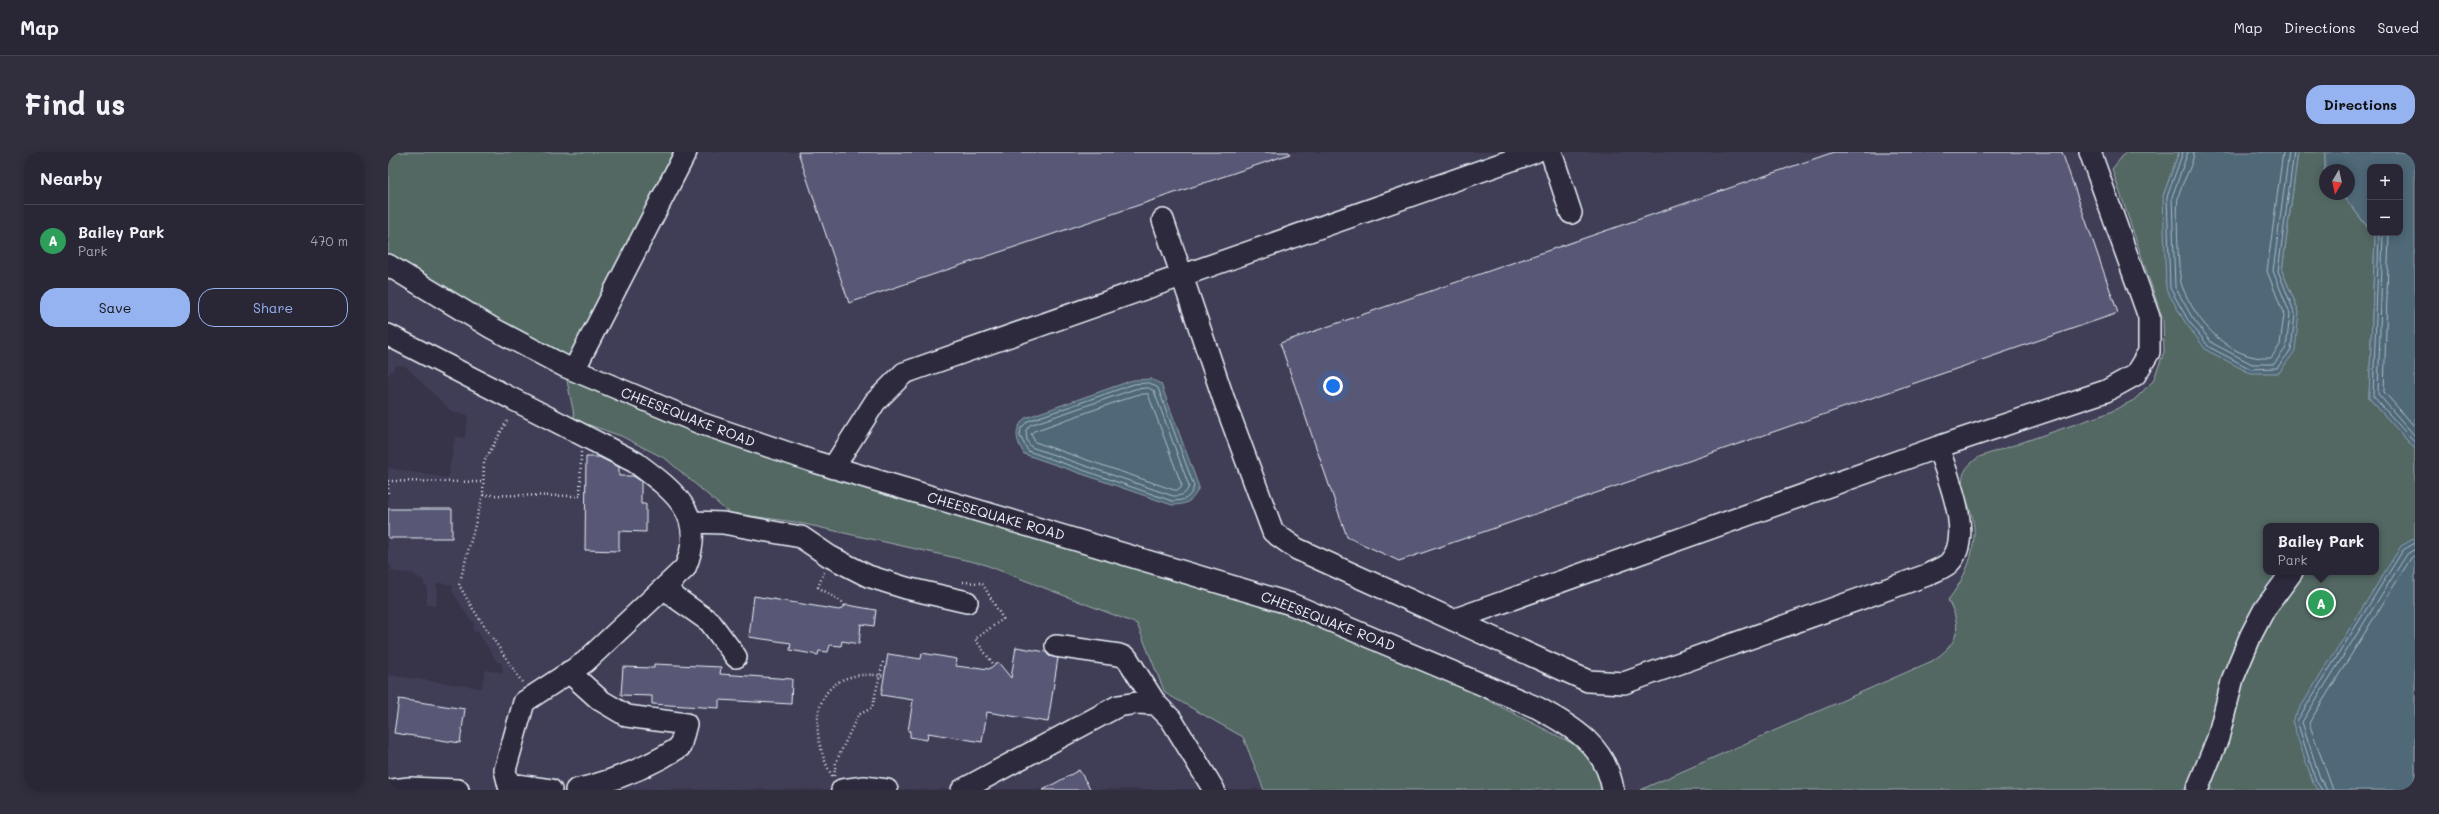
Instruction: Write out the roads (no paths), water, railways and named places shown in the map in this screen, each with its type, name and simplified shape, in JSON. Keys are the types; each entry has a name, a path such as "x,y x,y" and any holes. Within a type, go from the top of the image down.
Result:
{"street":[{"path":"574,370 686,152"},
{"path":"833,468 875,402 904,373 1535,152"},
{"path":"1551,152 1571,213"},
{"path":"1453,620 1938,447 2106,391 2135,375 2149,352 2149,317 2090,152"},
{"path":"1163,220 1183,275 1224,400 1273,532 1297,549 1588,681 1624,683 1927,574 1949,563 1960,543 1960,517 1938,447"},
{"name":"CHEESEQUAKE ROAD","path":"388,265 504,334 574,370 700,423 833,468 1291,604 1538,708 1577,730 1605,760 1613,790"},
{"path":"388,335 635,462 664,483 685,507 692,522 691,554 685,568 585,662 524,702 505,770 509,787 551,790"},
{"path":"692,522 723,523 801,537 829,556 868,576 906,588 967,602"},
{"path":"2197,790 2218,738 2233,678 2251,635 2264,610 2290,575"},
{"path":"665,587 676,598 710,622 736,657"},
{"path":"1056,646 1119,655 1127,658 1156,704 1171,719 1214,790"},
{"path":"569,672 600,700 627,716 686,724 680,747 654,764 611,782 576,790"},
{"path":"962,790 1118,706 1137,703 1156,704"},
{"path":"842,790 864,787 887,790"},
{"path":"392,790 409,788 458,790"}],"water":[{"path":"2179,152 2298,152 2282,271 2299,312 2295,351 2279,373 2250,373 2206,350 2185,322 2166,289 2163,196"},
{"path":"2325,152 2415,152 2415,449 2369,398 2374,236 2403,236 2403,164 2367,164 2367,226 2347,200 2355,200 2355,164 2325,164"},
{"path":"1151,379 1161,384 1199,487 1192,499 1186,503 1172,505 1024,454 1019,444 1017,431 1021,422 1025,418 1133,380"},
{"path":"2415,538 2415,790 2319,790 2313,783 2292,721 2401,546"}],"place":[{"name":"Bailey Park","path":"2321,603"}]}
